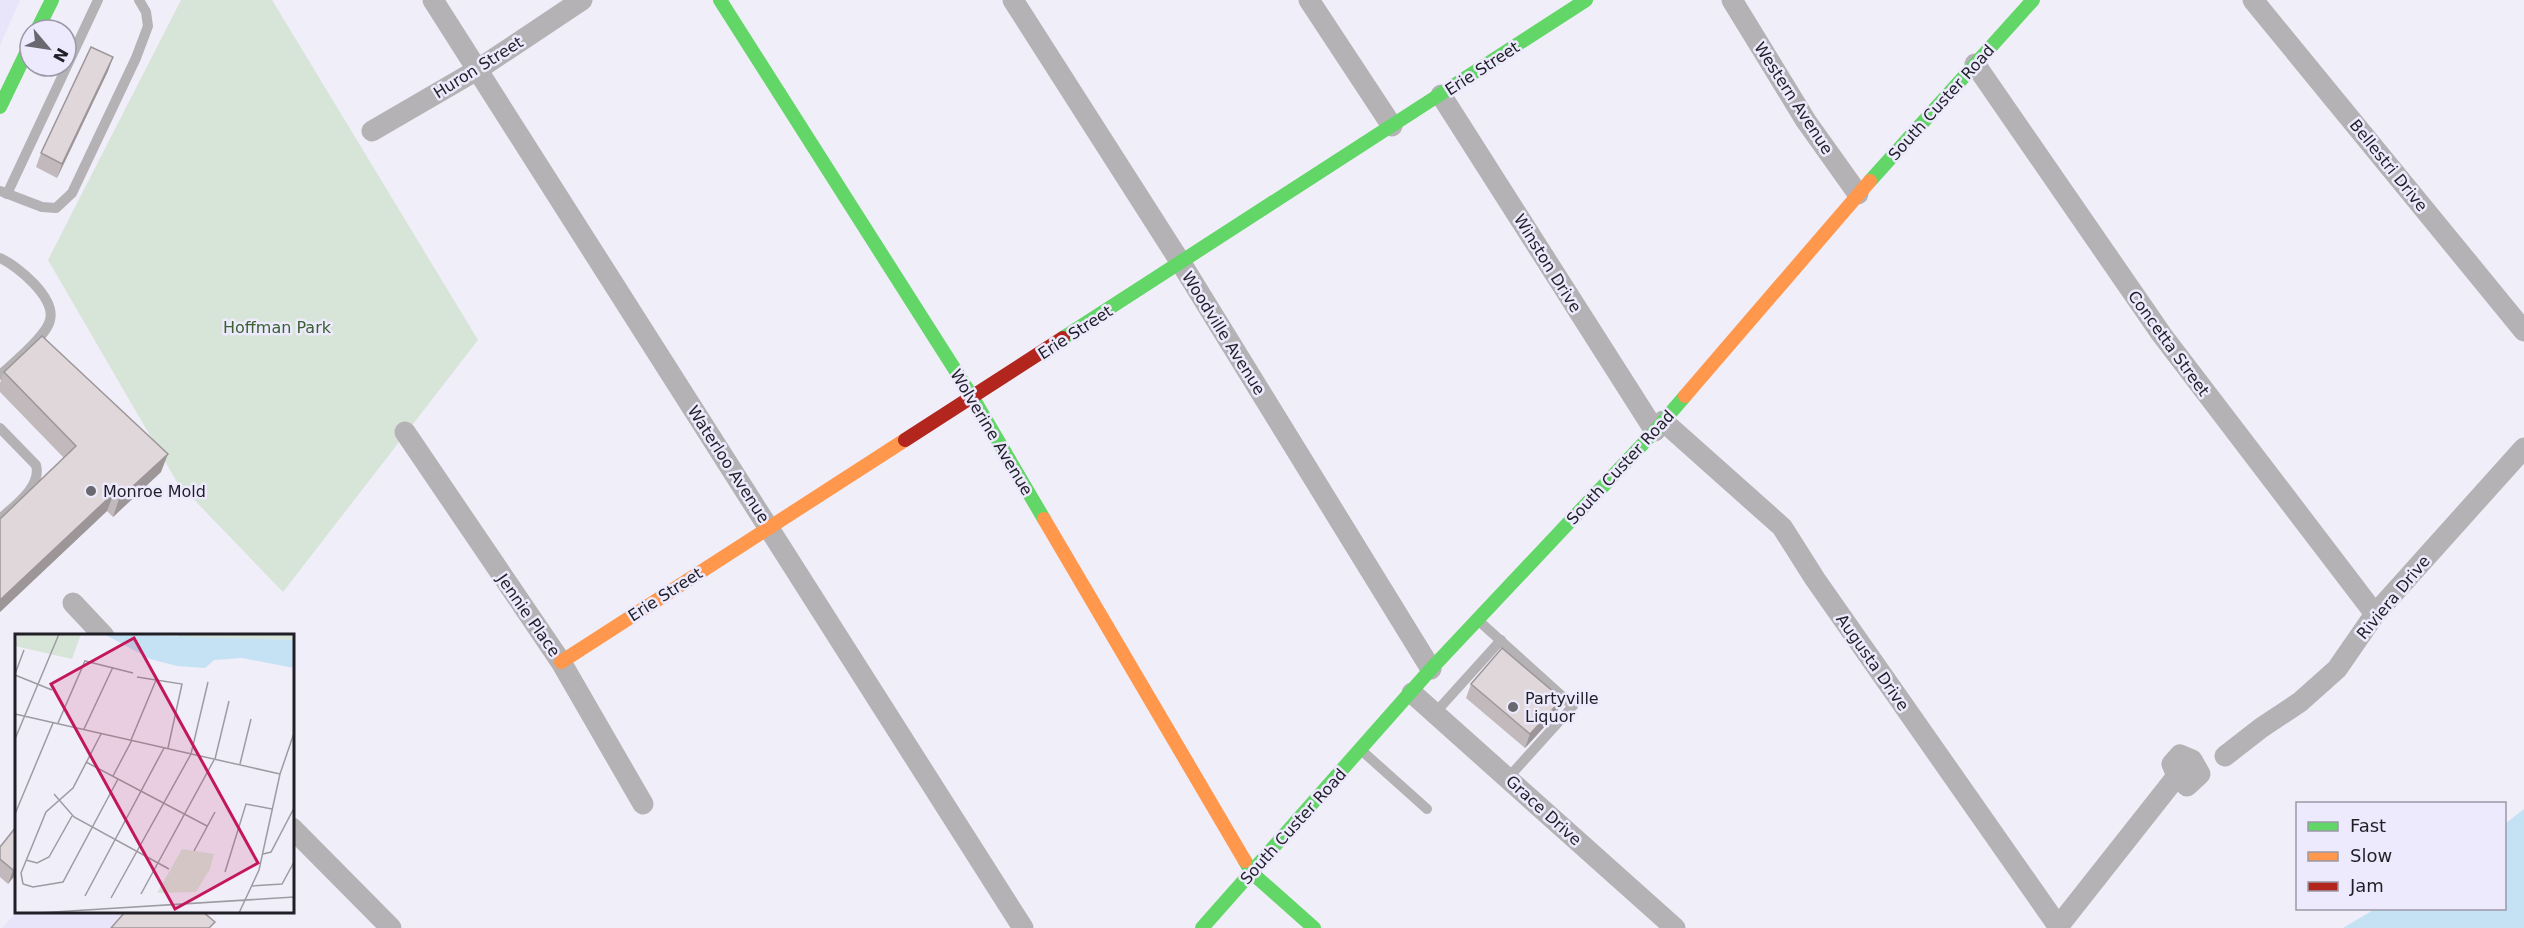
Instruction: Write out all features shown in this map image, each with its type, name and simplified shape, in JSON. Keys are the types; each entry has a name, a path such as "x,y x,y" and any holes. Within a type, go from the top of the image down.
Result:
{"street":[{"path":"43,18 52,0"},
{"name":"Waterloo Avenue","path":"433,0 1023,928"},
{"name":"Huron Street","path":"372,131 477,70 582,0"},
{"name":"Wolverine Avenue","path":"720,0 973,398 1252,873 1314,928"},
{"name":"Woodville Avenue","path":"1013,0 1181,263 1431,669"},
{"path":"1309,0 1392,126"},
{"name":"Erie Street","path":"561,662 1586,0"},
{"name":"Western Avenue","path":"1732,0 1806,121 1858,194"},
{"name":"South Custer Road","path":"1202,928 1431,669 1659,426 1858,194 2033,0"},
{"name":"Bellestri Drive","path":"2253,0 2524,332"},
{"name":"Concetta Street","path":"1975,64 2162,335 2375,614"},
{"path":"0,107 18,70"},
{"name":"Winston Drive","path":"1441,95 1659,426"},
{"name":"Augusta Drive","path":"1659,426 1782,527 1815,579 2057,927"},
{"name":"Jennie Place","path":"405,432 561,662 643,804"},
{"name":"Riviera Drive","path":"2224,756 2300,702 2337,669 2375,614 2524,448"},
{"path":"73,603 103,634"},
{"name":"Grace Drive","path":"1412,693 1675,928"},
{"path":"2057,927 2177,776"},
{"path":"294,830 391,928"}],"lane":[{"path":"98,0 4,192 42,207 56,208 72,193 148,26 146,12 139,0"},
{"path":"0,258 23,272 38,289 49,306 50,321 37,340 0,375"},
{"path":"0,428 36,465 38,472 31,489 0,519"},
{"path":"1478,620 1573,706 1508,778"},
{"path":"1435,713 1501,640"},
{"path":"1361,750 1427,809"}],"shaded area":[{"path":"0,0 20,0 0,45"},
{"path":"16,913 185,913 201,928 2,928"}],"green space":[{"name":"Hoffman Park","path":"181,0 272,0 478,340 283,592 177,482 48,260"}],"water":[{"path":"2524,809 2524,928 2343,928 2373,910 2506,910 2506,823"}],"building":[{"path":"91,47 113,57 62,164 41,153"},
{"name":"Monroe Mold","path":"42,336 168,454 119,499 114,493 0,600 0,519 76,446 4,372"},
{"name":"Partyville Liquor","path":"1502,648 1562,699 1530,734 1471,684"},
{"path":"15,828 15,868 13,870 0,859 0,847"},
{"path":"124,913 204,913 215,922 209,928 111,928"}],"traffic: fast":[{"path":"43,18 52,0"},
{"path":"720,0 973,398 1044,519"},
{"path":"1063,338 1586,0"},
{"path":"1870,181 2033,0"},
{"path":"0,107 18,70"},
{"path":"1202,928 1431,669 1655,431 1685,396"},
{"path":"1245,861 1252,873 1314,928"}],"traffic: slow":[{"path":"1685,396 1870,181"},
{"path":"561,662 905,440"},
{"path":"1044,519 1245,861"}],"traffic: jam":[{"path":"905,440 1063,338"}],"place":[{"name":"Monroe Mold","path":"91,491"},
{"name":"Partyville Liquor","path":"1513,707"}]}
